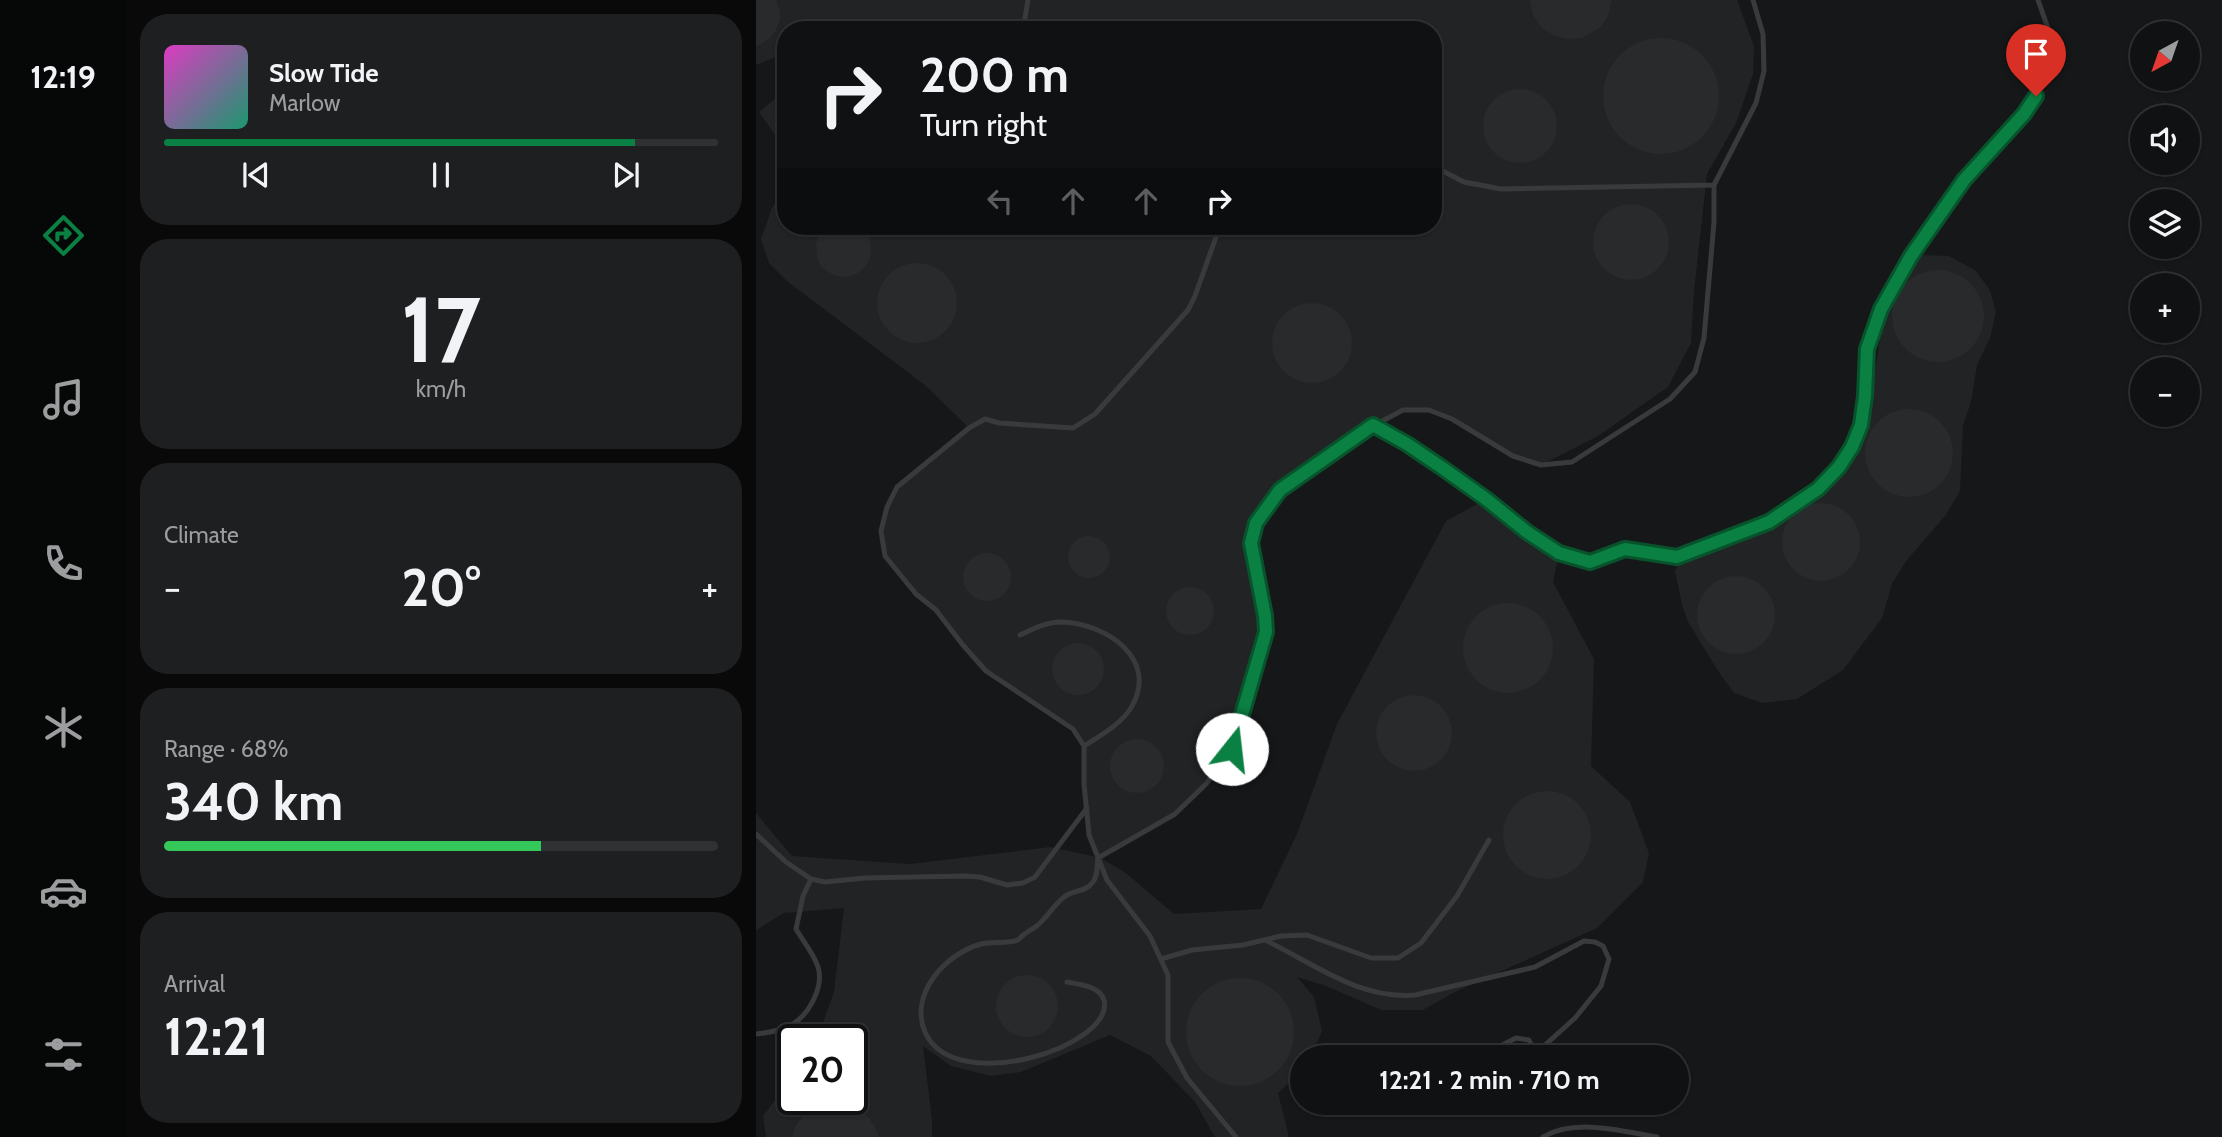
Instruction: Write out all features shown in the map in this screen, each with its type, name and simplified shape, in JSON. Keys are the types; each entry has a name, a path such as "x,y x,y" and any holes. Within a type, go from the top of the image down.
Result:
{"lane":[{"path":"1024,21 1028,0"},
{"path":"1098,858 1175,814 1206,784 1232,749 1266,632 1251,543 1256,523 1280,490 1373,425 1403,410 1429,410 1452,419 1513,456 1541,465 1572,462 1670,400 1695,372 1704,338 1714,222 1714,185 1756,103 1764,71 1763,34 1753,0"},
{"path":"1373,425 1441,467 1559,553 1590,562 1625,549 1677,557 1769,522 1818,489 1846,457 1861,425 1867,349 1881,309 1911,256 1964,180 2024,114 2048,77 2050,34 2038,0"},
{"path":"1442,171 1464,182 1501,189 1714,185"},
{"path":"1217,235 1188,310 1095,414 1073,428 999,423 985,419 969,428 897,487 881,531 885,556 916,593 936,610 961,644 986,671 1073,729 1084,746 1089,835 1107,880 1150,936 1168,975 1168,1042 1187,1078 1236,1137"},
{"path":"1020,635 1041,625 1059,622 1078,624 1095,629 1130,651 1140,674 1138,691 1131,707 1124,718 1084,746"},
{"path":"756,834 786,862 811,879 825,882 865,878 964,876 980,877 1007,885 1023,883 1035,877 1087,808"},
{"path":"1161,959 1192,950 1243,945 1281,936 1307,935 1371,958 1398,958 1421,943 1457,896 1489,840"},
{"path":"1067,982 1087,986 1099,993 1104,1000 1102,1015 1097,1023 1080,1037 1017,1062 988,1065 952,1057 931,1043 923,1025 923,996 937,972 974,947 1018,939 1038,925 1065,896 1091,885 1096,878 1098,858"},
{"path":"756,1034 781,1029 796,1022 814,998 819,986 817,964 796,929 803,897 811,879"},
{"path":"1265,940 1293,953 1332,978 1395,997 1415,995 1535,967 1584,941 1603,946 1609,959 1601,986 1575,1018 1546,1045"},
{"path":"1502,1045 1516,1038 1529,1040 1532,1045"},
{"path":"1543,1137 1552,1131 1580,1128 1608,1129 1657,1137"}],"shaded area":[{"path":"756,0 1737,0 1754,46 1753,74 1736,123 1707,174 1691,343 1668,387 1598,436 1541,465 1513,456 1481,436 1429,410 1403,410 1373,426 1281,490 1256,523 1251,543 1266,632 1232,749 1206,784 1175,814 1099,857 1126,873 1174,914 1261,909 1297,834 1337,724 1446,521 1486,499 1559,553 1553,582 1594,659 1591,766 1630,802 1649,853 1643,882 1597,928 1453,993 1423,1010 1381,1010 1326,986 1297,977 1314,997 1322,1031 1316,1045 1290,1045 1290,1082 1278,1093 1289,1137 1215,1137 1195,1102 1151,1056 1110,1035 1021,1072 991,1076 951,1066 923,1046 932,1137 766,1137 763,1116 777,1097 777,1115 868,1115 868,1024 822,1024 834,992 844,908 784,913 756,930 756,813 792,856 910,864 1050,847 1097,857 1089,835 1084,746 1073,729 986,671 936,610 916,593 885,556 881,531 887,507 897,487 969,428 926,386 787,281 769,263 761,239 777,200 777,235 1442,235 1442,21 777,21 777,57 756,65"},
{"path":"777,97 777,138 759,112"},
{"path":"1923,255 1949,256 1975,270 1990,290 1996,312 1990,338 1977,365 1971,402 1963,426 1960,491 1945,516 1906,561 1892,584 1882,618 1843,670 1797,699 1762,703 1734,693 1688,622 1675,571 1680,558 1693,543 1751,529 1777,515 1798,495 1827,484 1850,466 1868,416 1881,333 1904,276"}],"building":[{"path":"756,0 776,0 780,19 777,21 776,30 769,39 756,47"},
{"path":"1530,0 1612,0 1608,16 1600,28 1581,38 1567,39 1553,35 1541,27 1533,15"},
{"path":"1661,38 1683,42 1702,55 1715,74 1719,96 1715,118 1702,137 1683,150 1661,154 1639,150 1620,137 1607,118 1603,96 1607,74 1620,55 1639,42"},
{"path":"1520,89 1534,92 1546,100 1554,112 1557,126 1554,140 1546,152 1534,160 1520,163 1506,160 1494,152 1486,140 1483,126 1486,112 1494,100 1506,92"},
{"path":"1631,204 1646,207 1658,215 1666,227 1669,242 1666,257 1658,269 1646,277 1631,280 1616,277 1604,269 1596,257 1593,242 1596,227 1604,215 1616,207"},
{"path":"820,235 867,235 870,240 870,259 858,273 847,277 837,276 821,266 816,243"},
{"path":"917,263 932,266 945,275 954,288 957,303 954,318 945,331 932,340 917,343 902,340 889,331 880,318 877,303 880,288 889,275 902,266"},
{"path":"1938,270 1955,274 1970,284 1980,299 1984,316 1980,333 1970,348 1955,358 1938,362 1921,358 1906,348 1896,333 1892,316 1896,299 1906,284 1921,274"},
{"path":"1304,303 1320,303 1341,314 1352,335 1352,351 1341,372 1320,383 1304,383 1290,377 1278,365 1272,351 1272,335 1278,321 1290,309"},
{"path":"1909,409 1926,413 1940,422 1949,436 1953,453 1949,470 1940,484 1926,493 1909,497 1892,493 1878,484 1869,470 1865,453 1869,436 1878,422 1892,413"},
{"path":"1813,503 1829,503 1843,509 1854,520 1860,534 1860,550 1854,564 1843,575 1829,581 1813,581 1799,575 1788,564 1782,550 1782,534 1788,520 1799,509"},
{"path":"1089,536 1104,542 1110,557 1104,572 1089,578 1074,572 1068,557 1074,542"},
{"path":"987,553 996,554 1004,560 1010,568 1010,586 1004,594 996,600 987,601 978,600 970,594 964,586 963,577 964,568 970,560 978,554"},
{"path":"1736,576 1751,579 1764,587 1772,600 1775,615 1772,630 1764,643 1751,651 1736,654 1721,651 1708,643 1700,630 1697,615 1700,600 1708,587 1721,579"},
{"path":"1190,587 1207,594 1214,611 1207,628 1190,635 1173,628 1166,611 1173,594"},
{"path":"1508,603 1525,606 1540,616 1550,631 1553,648 1550,665 1540,680 1525,690 1508,693 1491,690 1476,680 1466,665 1463,648 1466,631 1476,616 1491,606"},
{"path":"1078,643 1088,645 1096,651 1102,659 1102,679 1096,687 1088,693 1078,695 1068,693 1060,687 1054,679 1052,669 1054,659 1060,651 1068,645"},
{"path":"1422,695 1435,701 1446,712 1452,725 1450,748 1435,765 1422,771 1406,771 1393,765 1378,748 1376,725 1382,712 1399,697"},
{"path":"1137,739 1156,747 1164,766 1156,785 1137,793 1118,785 1110,766 1118,747"},
{"path":"1547,791 1564,795 1578,804 1587,818 1591,835 1587,852 1578,866 1564,875 1547,879 1530,875 1516,866 1507,852 1503,835 1507,818 1516,804 1530,795"},
{"path":"1021,975 1033,975 1049,984 1056,994 1056,1018 1049,1028 1033,1037 1021,1037 1010,1032 1001,1023 996,1012 996,1000 1001,989 1010,980"},
{"path":"1229,979 1251,979 1270,987 1279,993 1293,1021 1293,1043 1285,1062 1279,1071 1251,1085 1229,1085 1210,1077 1201,1071 1187,1043 1187,1021 1195,1002 1201,993"},
{"path":"804,1115 867,1115 879,1137 792,1137 796,1125"}],"route":[{"path":"1232,749 1266,632 1251,543 1256,523 1280,490 1373,425 1441,467 1559,553 1590,562 1625,549 1677,557 1769,522 1818,489 1839,467 1852,447 1861,425 1867,349 1881,309 1911,256 1964,180 2024,114 2036,96"}]}
